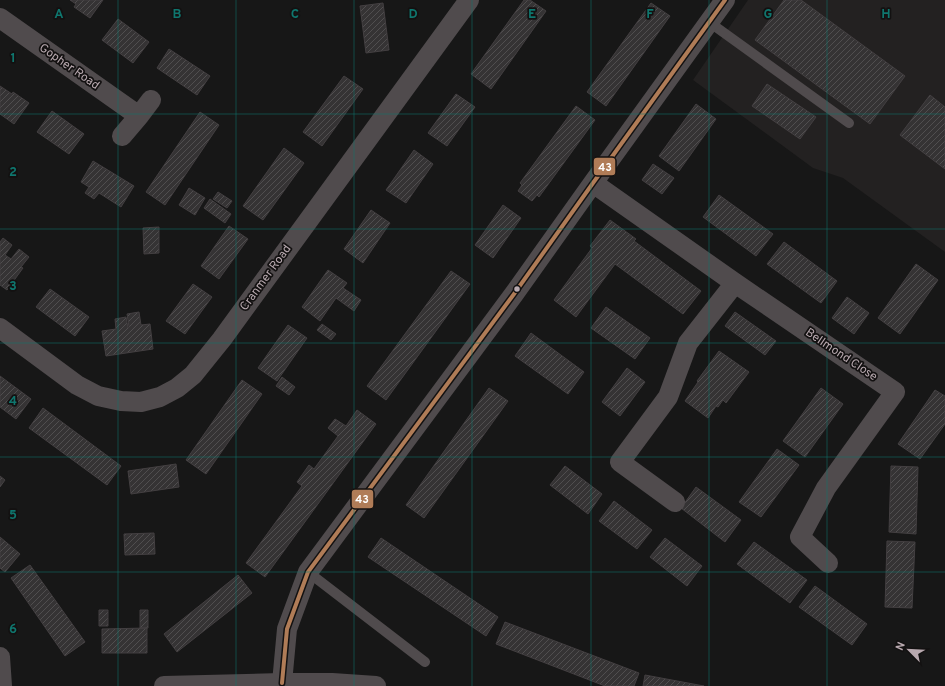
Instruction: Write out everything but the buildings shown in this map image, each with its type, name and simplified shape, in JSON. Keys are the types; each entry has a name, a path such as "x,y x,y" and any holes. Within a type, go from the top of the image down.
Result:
{"street":[{"path":"282,683 287,629 308,572 509,300 725,0"},
{"name":"Cranmer Road","path":"0,328 77,384 98,396 121,401 141,402 160,397 177,388 193,375 222,339 461,3"},
{"name":"Gopher Road","path":"0,18 139,116"},
{"path":"122,136 152,100"},
{"name":"Bellmond Close","path":"593,183 735,283 895,392 826,488 800,537 828,562"},
{"path":"675,502 620,462 668,398 688,343 735,283"},
{"path":"0,657 2,686"},
{"path":"164,686 282,683 332,683 376,686"}],"lane":[{"path":"709,22 849,123"},
{"path":"308,572 424,662"}],"shaded area":[{"path":"748,0 945,0 945,252 843,178 813,168 693,80"}],"transit line":[{"name":"43","path":"282,683 287,629 308,572 514,294 725,0"}]}
